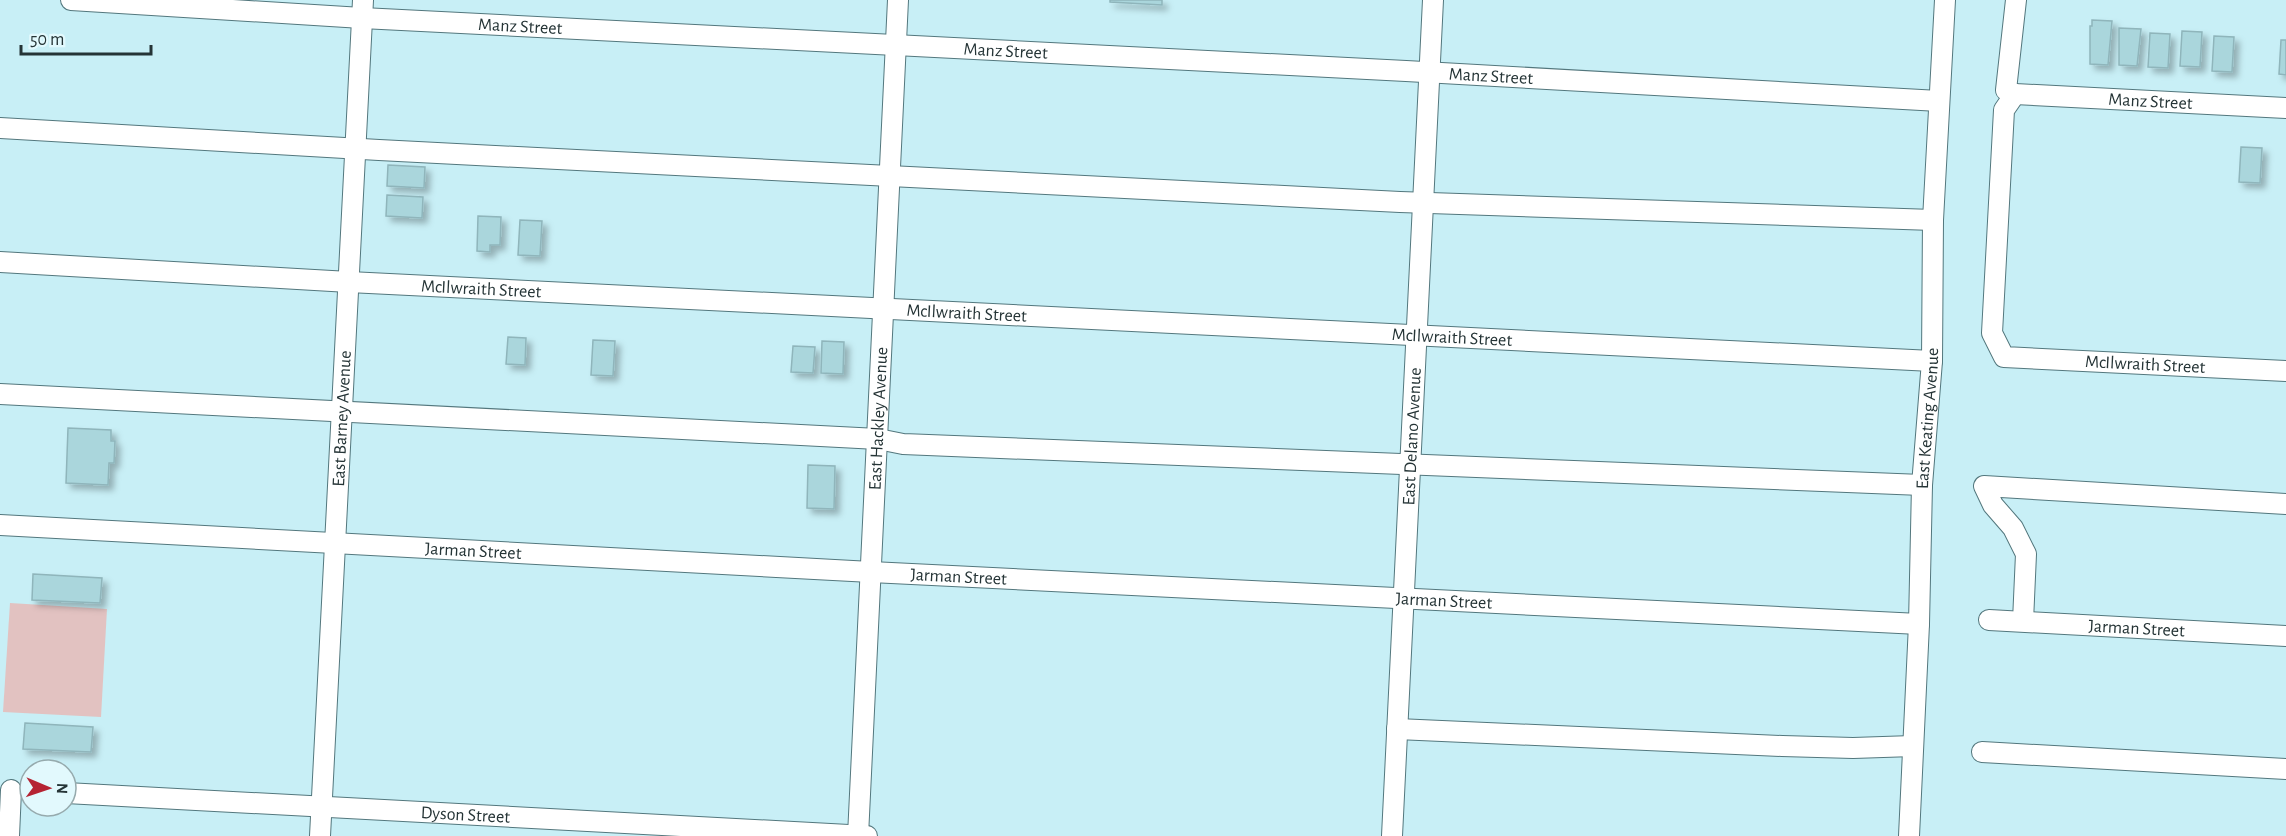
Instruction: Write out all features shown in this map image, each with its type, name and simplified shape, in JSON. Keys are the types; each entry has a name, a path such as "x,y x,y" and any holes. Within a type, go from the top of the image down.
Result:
{"street":[{"name":"Manz Street","path":"71,0 363,9 897,44 1939,101"},
{"name":"East Hackley Avenue","path":"858,836 898,0"},
{"name":"East Delano Avenue","path":"1392,836 1433,0"},
{"name":"East Keating Avenue","path":"1909,836 1919,624 1922,485 1932,361 1933,220 1945,0"},
{"path":"2015,94 2006,90 2016,0"},
{"name":"East Barney Avenue","path":"320,836 363,9"},
{"name":"Manz Street","path":"2015,94 2286,108"},
{"name":"McIlwraith Street","path":"2015,94 2004,110 1992,333 2004,357 2286,371"},
{"path":"0,128 356,149 1423,203 1933,220"},
{"name":"McIlwraith Street","path":"0,262 349,282 1932,361"},
{"path":"0,394 878,440 914,444 1922,485"},
{"path":"2023,621 2026,554 2013,528 1993,505 1984,486 2286,504"},
{"name":"Jarman Street","path":"0,525 871,572 1919,624"},
{"name":"Jarman Street","path":"1989,620 2286,636"},
{"path":"1397,729 1794,747 1913,746"},
{"path":"1982,752 2286,769"},
{"path":"9,836 14,790"},
{"name":"Dyson Street","path":"78,794 867,836"}],"shaded area":[{"path":"10,603 107,609 101,717 3,712"}],"building":[{"path":"1110,0 1162,0 1162,5 1110,2"},
{"path":"2092,20 2112,21 2108,65 2090,64"},
{"path":"2119,28 2141,29 2137,66 2119,65"},
{"path":"2182,31 2202,32 2200,67 2180,66"},
{"path":"2150,33 2170,34 2168,68 2148,67"},
{"path":"2214,36 2234,37 2232,72 2212,71"},
{"path":"2281,40 2286,40 2286,75 2279,74"},
{"path":"2241,147 2262,148 2260,183 2239,182"},
{"path":"388,165 425,167 424,188 387,186"},
{"path":"387,195 423,197 422,218 386,216"},
{"path":"478,216 501,217 500,245 490,245 490,252 477,251"},
{"path":"520,220 542,221 540,256 518,255"},
{"path":"508,337 526,338 525,365 506,364"},
{"path":"593,340 615,341 613,376 591,375"},
{"path":"822,341 844,342 843,374 821,373"},
{"path":"793,346 815,347 813,373 791,372"},
{"path":"68,428 111,430 111,441 115,441 114,463 109,463 108,485 66,483"},
{"path":"808,465 835,466 834,509 807,508"},
{"path":"33,574 102,578 100,603 32,600"},
{"path":"25,723 93,727 91,752 23,749"}]}
